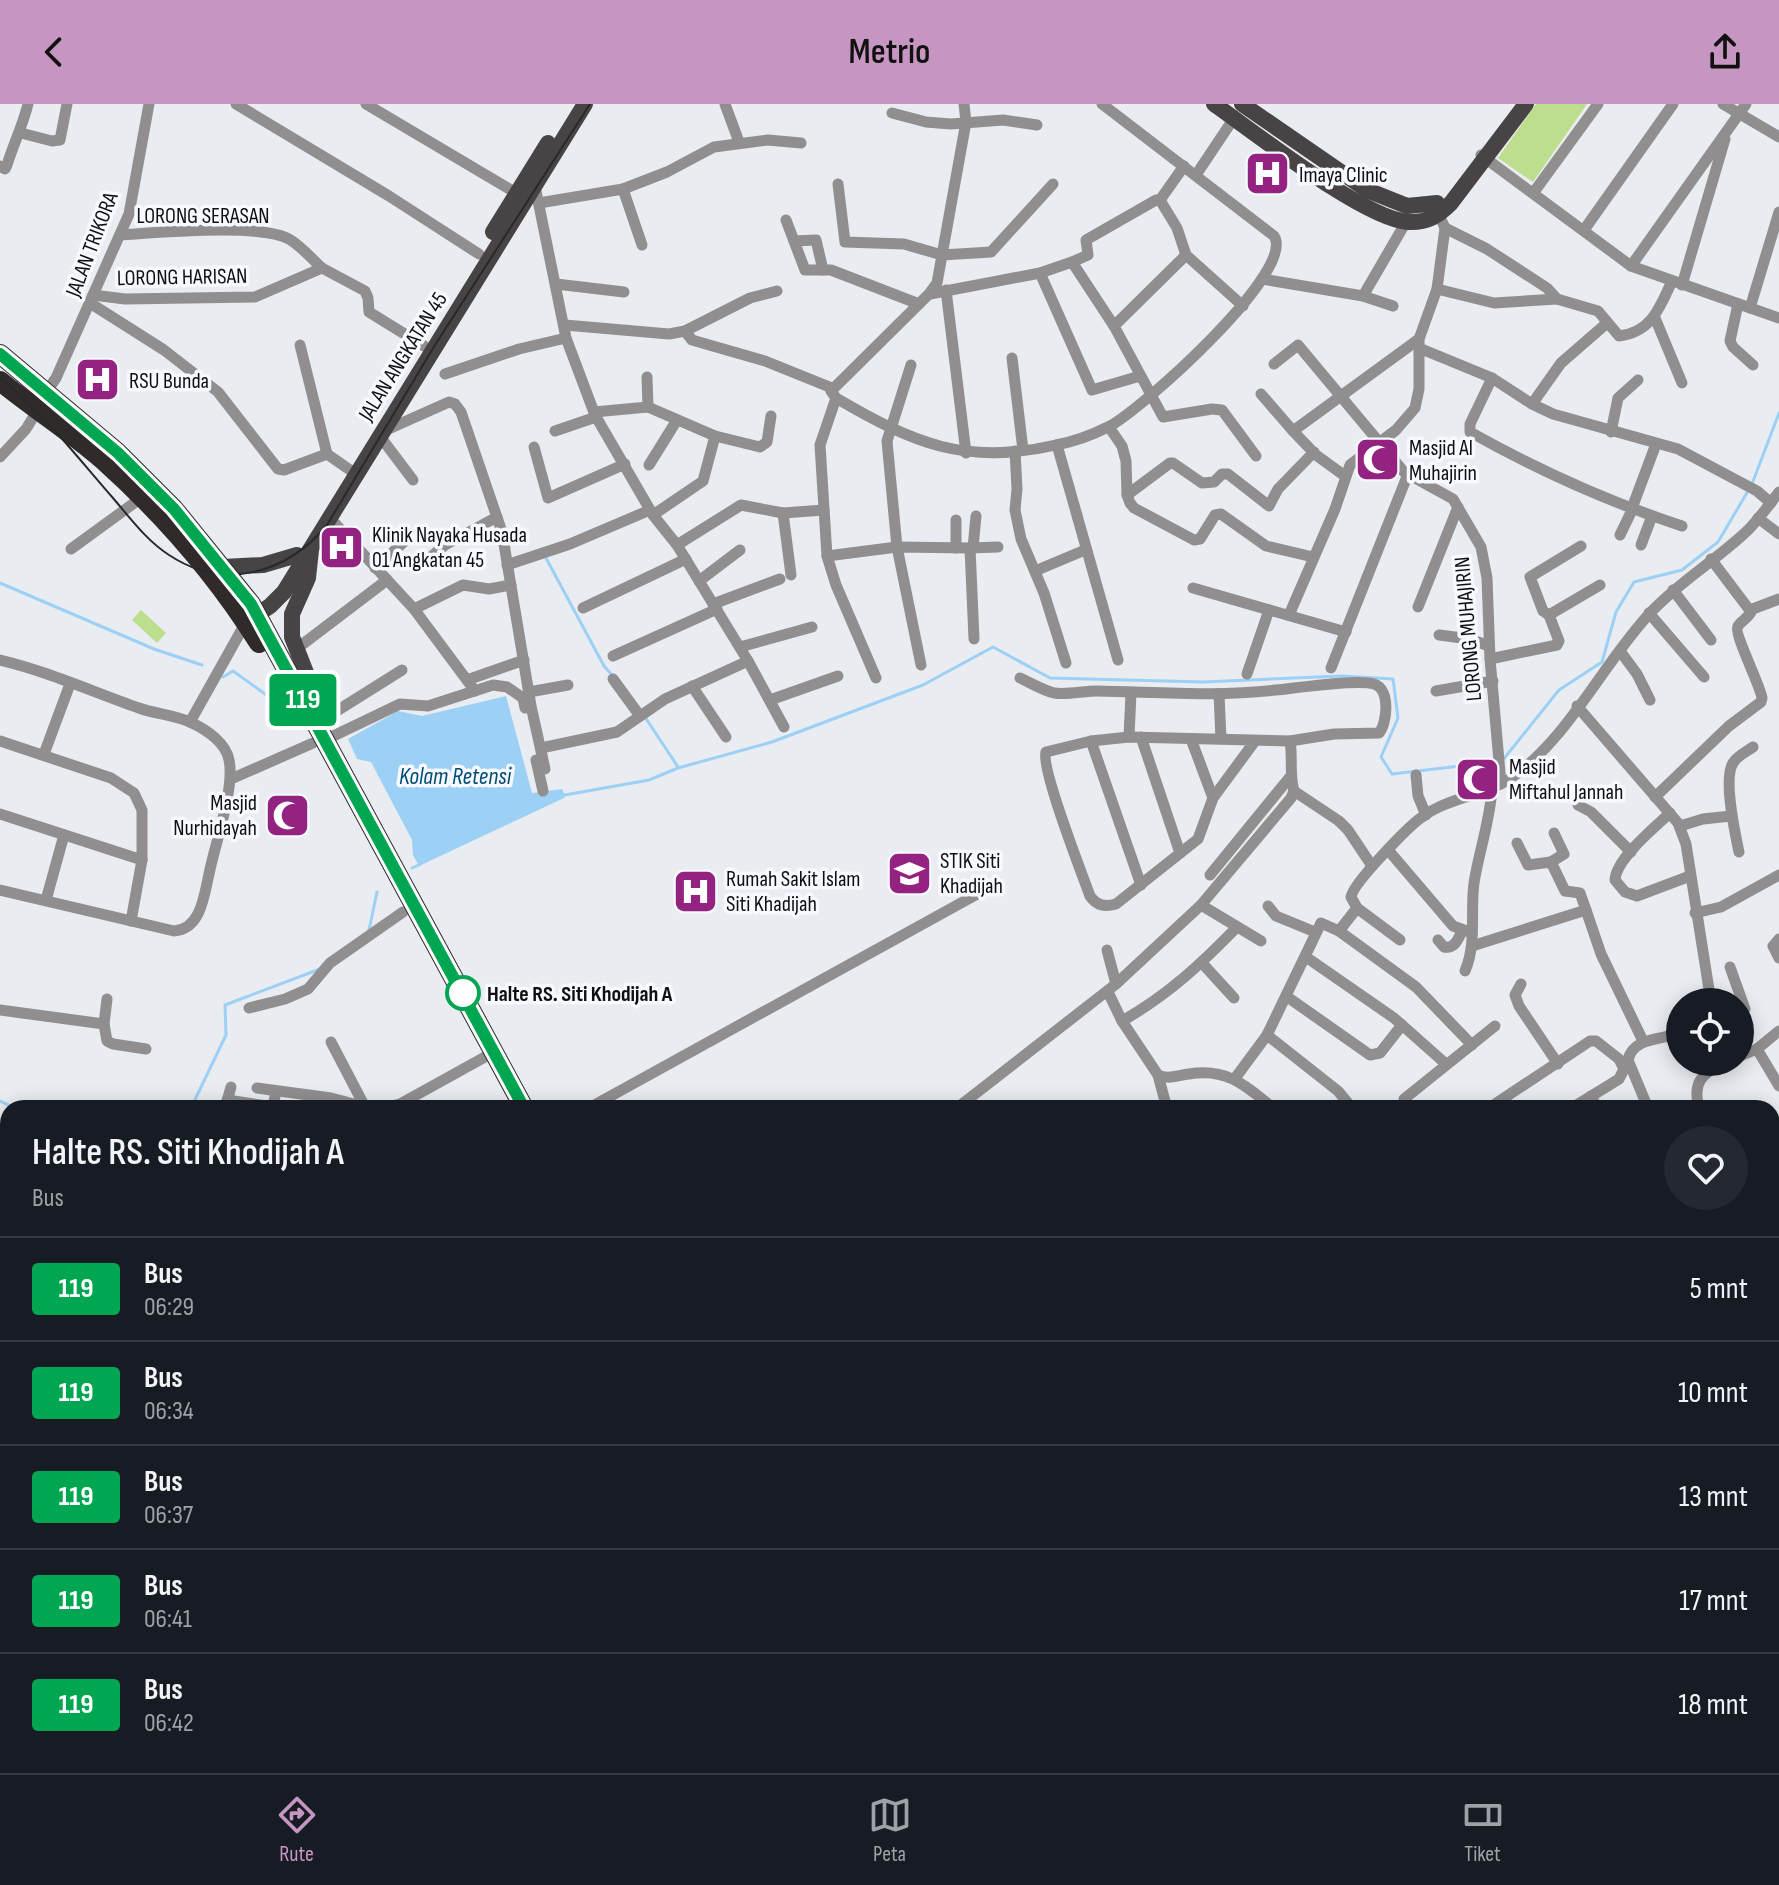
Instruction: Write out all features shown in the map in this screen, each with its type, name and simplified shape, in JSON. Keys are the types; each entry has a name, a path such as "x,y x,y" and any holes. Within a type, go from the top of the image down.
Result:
{"highway":[{"path":"0,354 118,453 174,509 223,567 317,732 488,1054 506,1100"},
{"path":"0,381 102,459 168,525 248,613"},
{"path":"317,732 403,912 519,1100"}],"main road":[{"name":"JALAN ANGKATAN 45","path":"248,613 270,606 284,592 350,470 573,104"},
{"name":"JALAN ANGKATAN 45","path":"304,552 330,518 585,104"},
{"path":"1214,104 1238,111 1367,190 1440,215"},
{"path":"1483,157 1516,104"},
{"path":"1238,111 1352,198 1406,222 1426,221 1440,215 1459,181 1526,104"},
{"path":"223,567 263,565 304,552 308,578 292,614 292,637 314,693 317,732"}],"street":[{"path":"0,166 5,169 15,138 21,133 28,104"},
{"path":"21,133 60,140 67,104"},
{"name":"JALAN TRIKORA","path":"47,391 56,378 129,214 149,104"},
{"path":"236,104 479,254"},
{"path":"366,104 516,193"},
{"path":"725,104 739,142"},
{"path":"876,678 836,585 827,556 820,445 834,393 937,283 966,122 964,104"},
{"path":"685,331 692,340 751,356 834,393 891,430 914,440 966,453 1057,445 1109,427 1151,397 1243,306 1269,268 1278,241 1102,104"},
{"path":"1534,192 1598,104"},
{"path":"1584,230 1673,104"},
{"path":"1723,104 1779,137"},
{"path":"1631,266 1746,104"},
{"path":"1196,175 1238,111"},
{"path":"892,113 926,122 1003,120 1037,125"},
{"path":"1437,289 1494,303 1557,299 1593,308 1617,335 1625,335 1655,318 1677,283 1729,127"},
{"path":"539,203 623,189 667,172 714,147 768,140 801,143"},
{"path":"1483,157 1631,266 1779,318"},
{"path":"929,294 1040,273 1088,255 1086,240 1160,200 1184,166"},
{"path":"838,184 845,242 904,244 942,255 991,252 1053,184"},
{"path":"535,186 566,338 595,414 652,512 677,545 740,647 784,727"},
{"path":"623,189 642,245"},
{"path":"1160,200 1177,228 1186,255 1243,306"},
{"path":"1753,365 1730,341 1779,212"},
{"path":"1289,615 1335,509 1345,476 1355,460 1396,430 1415,408 1419,389 1419,344 1437,289 1440,215"},
{"path":"1440,215 1547,288 1557,299"},
{"path":"786,220 805,270 831,270 919,304"},
{"path":"1363,296 1406,222"},
{"name":"LORONG SERASAN","path":"120,235 216,230 275,234 290,239 322,268"},
{"path":"794,241 816,240 823,270"},
{"path":"1114,326 1186,255"},
{"path":"1072,262 1114,326 1161,415 1166,418 1212,409 1222,410 1256,456"},
{"path":"322,268 365,291 369,312 424,346"},
{"name":"LORONG HARISAN","path":"92,299 255,297 322,268"},
{"path":"1040,273 1092,390 1140,376"},
{"path":"1262,279 1363,296 1393,306"},
{"path":"556,284 624,292"},
{"path":"946,290 966,453"},
{"path":"565,325 669,334 685,331 750,298 777,291"},
{"path":"92,299 218,392 278,469 284,470 327,454"},
{"path":"1655,318 1682,383"},
{"path":"1532,404 1561,363 1607,323"},
{"path":"445,374 519,349 566,338"},
{"path":"1419,344 1492,378 1553,414 1678,449 1742,482 1771,503"},
{"path":"1293,431 1419,344"},
{"path":"300,345 327,454 350,470"},
{"path":"1274,364 1298,345 1408,474 1453,499 1458,507 1418,607"},
{"path":"1012,358 1019,450 1015,510 1021,539 1066,663"},
{"path":"911,365 887,441 897,547 921,665"},
{"path":"647,377 648,407"},
{"path":"1492,378 1470,424 1470,432 1523,461 1682,526"},
{"path":"1611,432 1618,398 1638,380"},
{"path":"1261,394 1314,452 1345,476"},
{"path":"413,480 380,434 449,402 455,404 461,412 497,517 545,769"},
{"path":"555,431 595,414 648,407 715,436 764,446 771,416"},
{"path":"0,457 26,429 37,411"},
{"path":"649,465 677,420"},
{"path":"1109,427 1122,446 1126,461 1127,495 1134,508 1194,540 1200,539 1215,515 1221,514 1266,546 1313,557"},
{"path":"507,565 652,512 703,481 715,436"},
{"path":"1620,535 1656,444"},
{"path":"1057,445 1118,660"},
{"path":"534,447 548,498 625,464"},
{"path":"1127,495 1173,463 1202,483 1214,482 1222,474 1228,474 1269,506 1278,489 1314,452"},
{"path":"1331,668 1408,474"},
{"path":"1400,940 1357,908 1350,895 1372,866 1426,815 1497,786 1532,763 1649,613 1748,530 1779,492"},
{"path":"71,549 141,498"},
{"path":"677,545 741,505 783,513 824,510"},
{"name":"LORONG MUHAJIRIN","path":"1458,507 1481,547 1487,578 1489,646 1501,771 1474,884 1467,932 1472,946 1465,971"},
{"path":"613,656 715,606 785,577 783,513"},
{"path":"974,639 971,548 976,516"},
{"path":"1641,545 1652,516"},
{"path":"425,562 445,545 497,517"},
{"path":"330,518 414,609 475,691"},
{"path":"1758,518 1779,534"},
{"path":"956,520 956,548"},
{"path":"375,568 405,541"},
{"path":"1490,659 1559,644 1530,577 1581,546"},
{"path":"827,556 897,547 998,547"},
{"path":"699,581 740,550"},
{"path":"1035,571 1085,550"},
{"path":"583,608 686,559"},
{"path":"1655,797 1729,726 1761,702 1761,692 1737,633 1739,625 1752,614 1711,559"},
{"path":"295,650 387,580"},
{"path":"414,609 463,585 489,589 511,585"},
{"path":"1549,615 1600,585"},
{"path":"1193,588 1346,632"},
{"path":"1673,590 1711,640"},
{"path":"1750,610 1779,599"},
{"path":"1247,674 1269,610"},
{"path":"190,722 248,613"},
{"path":"1649,613 1704,677"},
{"path":"740,647 812,627"},
{"path":"1439,635 1477,640 1489,646"},
{"path":"1620,651 1637,674 1650,700"},
{"path":"0,660 29,667 151,712 190,722 215,737 223,748 229,758 231,779 203,900 194,922 182,931 0,890"},
{"path":"467,680 524,660"},
{"path":"541,748 617,732 692,686 748,661"},
{"path":"231,779 317,732 402,670"},
{"path":"770,700 838,676"},
{"path":"1020,678 1058,693 1219,694 1331,684 1374,684 1380,689 1386,718 1379,733 1334,734 1290,741 1135,737 1091,741 1046,752 1044,756 1080,867 1090,896 1098,904 1116,904 1202,832 1213,798 1255,741"},
{"path":"613,679 642,714"},
{"path":"1436,691 1493,681"},
{"path":"44,754 70,684"},
{"path":"317,732 400,704 428,706 501,685 523,698 543,791"},
{"path":"529,692 568,685"},
{"path":"692,686 726,737"},
{"path":"1131,693 1135,737 1180,853"},
{"path":"1219,694 1221,739"},
{"path":"1577,706 1680,826 1686,844 1708,988"},
{"path":"1191,739 1213,798"},
{"path":"0,741 111,778 134,793 142,810 142,860 131,921"},
{"path":"1091,741 1141,885"},
{"path":"1290,741 1290,777 1294,791 1339,821 1372,866"},
{"path":"1739,852 1731,816 1730,770 1736,759 1753,747"},
{"path":"1416,775 1418,796 1426,815"},
{"path":"967,1100 1112,988 1201,905 1290,777"},
{"path":"1210,875 1239,850 1294,791"},
{"path":"1578,805 1591,812 1631,852"},
{"path":"1670,813 1631,852 1615,877 1628,894 1637,896 1690,876"},
{"path":"0,814 142,860"},
{"path":"1680,826 1703,819 1731,816"},
{"path":"1517,843 1528,865 1551,862 1564,854 1554,833"},
{"path":"46,900 64,835"},
{"path":"1389,851 1453,926 1467,932 1450,947 1444,947 1438,940"},
{"path":"1551,862 1565,891 1580,893 1601,954 1643,1041"},
{"path":"1695,913 1721,907 1778,877"},
{"path":"604,1100 990,887"},
{"path":"1201,905 1261,941"},
{"path":"1268,906 1276,916 1315,932"},
{"path":"1339,931 1357,908"},
{"path":"1472,946 1586,910"},
{"path":"249,1008 285,999 308,989 330,963 403,912"},
{"path":"1236,1077 1267,1035 1306,957 1315,932 1323,923 1339,931 1416,987 1472,1045"},
{"path":"1122,1021 1158,1000 1202,963 1237,927"},
{"path":"1779,939 1773,946 1779,958"},
{"path":"1107,950 1112,988 1122,1021 1158,1075 1165,1100"},
{"path":"1306,957 1402,1025 1446,1064"},
{"path":"1202,963 1234,998"},
{"path":"1730,967 1738,988"},
{"path":"1521,984 1515,995 1519,1006 1558,1064"},
{"path":"1286,996 1370,1055 1380,1053 1402,1025"},
{"path":"107,999 104,1024 110,1043 146,1049"},
{"path":"0,1010 104,1024"},
{"path":"1404,1099 1495,1026"},
{"path":"1754,1050 1779,1031"},
{"path":"1267,1035 1345,1100"},
{"path":"1645,1100 1628,1060 1631,1051 1643,1041 1666,1036"},
{"path":"1502,1100 1593,1040 1619,1059 1624,1069 1619,1079 1585,1100"},
{"path":"331,1042 361,1100"},
{"path":"1757,1049 1779,1086"},
{"path":"407,1100 488,1054"},
{"path":"1158,1075 1164,1078 1203,1072 1236,1077 1263,1100"},
{"path":"1697,1100 1698,1083 1702,1076"},
{"path":"227,1100 231,1087"},
{"path":"257,1088 301,1100"},
{"path":"275,1100 276,1091"},
{"path":"1591,1096 1593,1100"},
{"path":"318,1100 339,1100"}],"green space":[{"path":"1536,104 1587,104 1533,182 1498,158"},
{"path":"141,610 166,633 157,643 132,620"}],"water":[{"name":"Kolam Retensi","path":"506,696 532,793 562,789 564,798 419,866 413,855 412,840 371,762 357,759 348,739 398,711 422,716"}],"waterway":[{"path":"1752,484 1779,413"},
{"path":"1502,761 1559,690 1602,662 1616,612 1634,582 1682,570 1718,542 1748,491"},
{"path":"546,558 604,666 613,676"},
{"path":"0,583 154,649 202,665"},
{"path":"565,795 649,780 678,768 772,742 923,685 993,647 1050,678 1203,682 1342,676 1393,679 1398,718 1381,757 1392,774 1494,762"},
{"path":"223,677 233,671 286,709"},
{"path":"645,717 678,767"},
{"path":"412,868 421,864"},
{"path":"369,930 377,892"},
{"path":"195,1100 226,1035 225,1005 320,969"}],"tram line":[{"path":"0,378 45,420 139,529 169,555 212,573 254,572 274,565 311,542 327,525 435,345 590,104"}],"bus line":[{"name":"119","path":"0,354 118,453 174,509 251,604 520,1100"}],"place":[{"name":"Imaya Clinic","path":"1268,174"},
{"name":"RSU Bunda","path":"98,380"},
{"name":"Masjid Al Muhajirin","path":"1378,460"},
{"name":"Klinik Nayaka Husada 01 Angkatan 45","path":"341,547"},
{"name":"Masjid Miftahul Jannah","path":"1478,779"},
{"name":"Masjid Nurhidayah","path":"288,815"},
{"name":"STIK Siti Khadijah","path":"909,873"},
{"name":"Rumah Sakit Islam Siti Khadijah","path":"695,891"},
{"name":"Halte RS. Siti Khodijah A","path":"463,993"}]}
